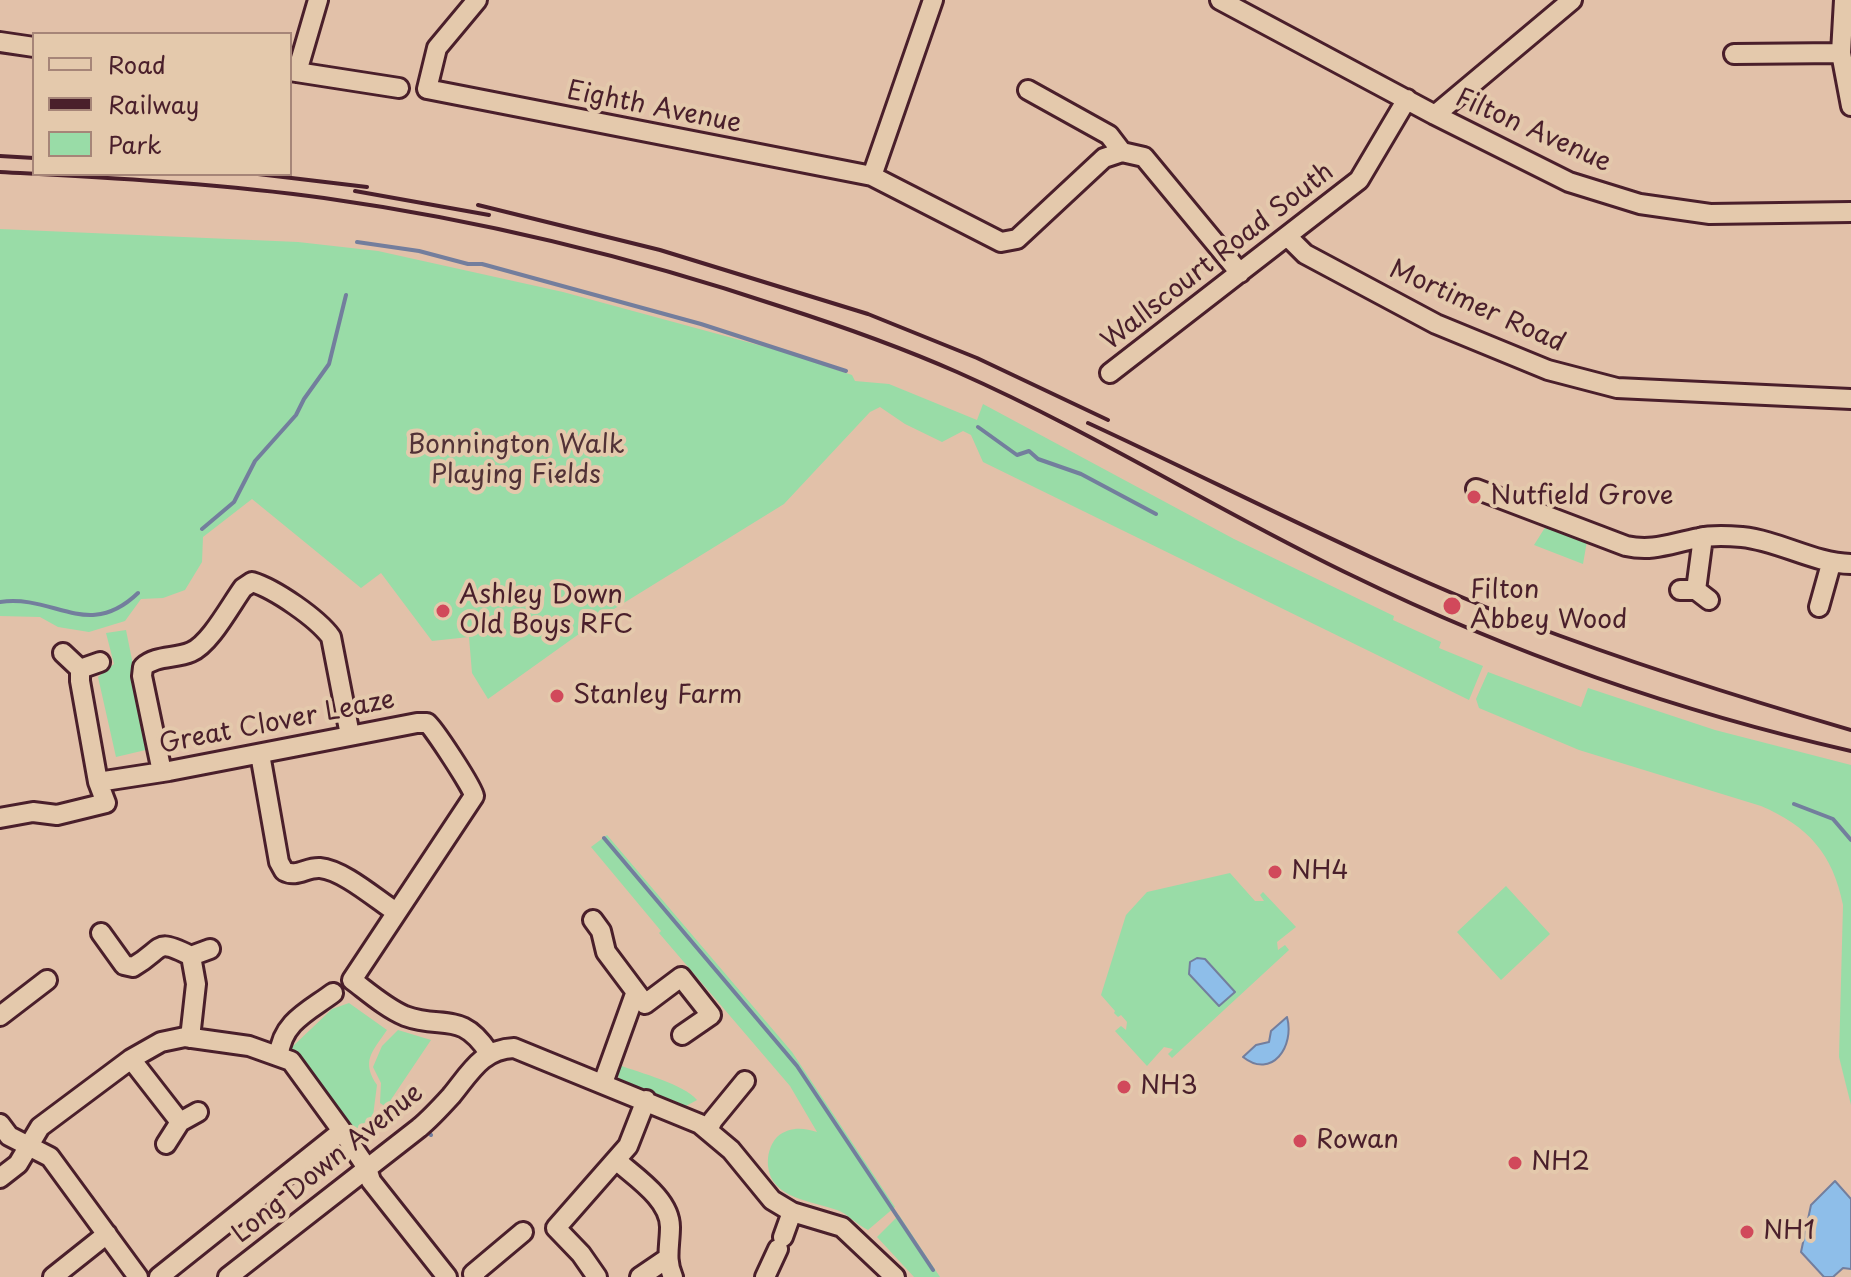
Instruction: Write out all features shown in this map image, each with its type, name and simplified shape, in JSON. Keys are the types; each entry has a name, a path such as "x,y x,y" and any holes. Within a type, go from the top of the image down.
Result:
{"street":[{"path":"318,0 293,71 399,88"},
{"name":"Eighth Avenue","path":"477,0 437,48 427,89 872,176 1001,242 1017,239 1104,158 1122,152"},
{"path":"872,176 933,0"},
{"name":"Filton Avenue","path":"1220,0 1435,115 1569,182 1640,204 1710,214 1851,212"},
{"path":"1435,115 1572,0"},
{"path":"1844,0 1841,53 1851,106"},
{"path":"0,42 32,47"},
{"path":"1734,54 1841,53"},
{"path":"1028,90 1109,135 1122,152 1144,157 1240,273"},
{"name":"Wallscourt Road South","path":"1110,373 1359,180 1407,99"},
{"name":"Mortimer Road","path":"1287,236 1305,254 1436,324 1548,370 1617,388 1851,399"},
{"path":"1476,489 1626,546 1646,550 1703,537 1744,537 1789,548 1831,564 1851,564"},
{"path":"1695,593 1703,537"},
{"path":"1820,610 1831,564"},
{"path":"162,772 142,676 143,667 149,661 186,654 200,647 243,588 252,582 262,585 312,618 331,637 350,735"},
{"path":"0,818 33,812 57,815 106,803 98,782 80,669 63,653"},
{"path":"80,669 100,662"},
{"name":"Great Clover Leaze","path":"98,782 417,723 427,723 433,727 452,761 472,787 474,796 352,980 404,1015 444,1021 473,1032 489,1053"},
{"path":"260,754 279,862 284,871 298,874 317,867 337,872 396,912"},
{"path":"593,920 601,931 606,952 645,1004 681,977 711,1015 682,1035"},
{"path":"101,933 124,965 133,967 162,946 168,945 191,956 210,949"},
{"path":"190,1038 196,984 191,956"},
{"path":"0,1016 47,980"},
{"path":"279,1055 280,1038 291,1024 333,993"},
{"path":"603,1083 635,994"},
{"path":"0,1178 18,1164 40,1127 131,1059 161,1042 190,1038 249,1046 291,1061 367,1168 371,1181 447,1277"},
{"path":"489,1053 514,1048 682,1114 708,1130 737,1157 763,1192 792,1212 842,1227 895,1277"},
{"name":"Long Down Avenue","path":"228,1277 431,1118 489,1053"},
{"path":"131,1059 180,1122"},
{"path":"708,1130 745,1081"},
{"path":"597,1277 581,1254 556,1228 563,1216 632,1139 646,1100"},
{"path":"166,1144 180,1122 198,1112"},
{"path":"0,1124 9,1136 50,1157 138,1277"},
{"path":"159,1277 342,1131"},
{"path":"616,1160 663,1206 670,1221 668,1258 673,1277"},
{"path":"765,1277 792,1212"},
{"path":"475,1277 473,1274 523,1232"},
{"path":"53,1277 107,1234"},
{"path":"640,1277 668,1258"}],"green space":[{"name":"Bonnington Walk Playing Fields","path":"0,229 298,242 378,251 563,292 784,352 852,375 855,381 889,384 977,420 983,404 1234,539 1394,616 1393,620 1441,642 1439,648 1483,666 1469,700 983,462 971,435 963,431 942,442 905,424 880,407 870,412 784,504 614,609 488,699 472,673 469,637 432,641 381,573 361,588 252,499 203,537 202,562 185,590 163,598 141,599 125,621 89,632 58,627 40,617 0,616"},
{"path":"1546,526 1587,541 1583,564 1534,545"},
{"path":"126,630 150,749 116,757 98,677 114,664 106,633"},
{"path":"1488,672 1581,707 1588,688 1715,730 1851,765 1851,1105 1839,1057 1843,905 1833,871 1816,844 1792,823 1761,806 1579,750 1479,708 1476,699"},
{"path":"607,835 792,1052 895,1207 868,1230 841,1212 785,1192 771,1177 769,1154 777,1137 797,1129 817,1132 790,1086 659,933 661,931 591,847"},
{"path":"1230,873 1255,901 1264,901 1260,895 1263,892 1296,927 1277,942 1278,950 1285,945 1289,950 1172,1058 1168,1054 1173,1049 1164,1047 1147,1066 1115,1031 1121,1026 1126,1030 1127,1022 1114,1013 1101,995 1126,915 1147,892"},
{"path":"1506,886 1550,934 1501,980 1457,932"},
{"path":"349,1003 387,1030 369,1063 377,1085 373,1116 353,1132 291,1048 332,1009"},
{"path":"398,1030 431,1040 386,1107 380,1103 381,1083 373,1067 382,1046"},
{"path":"619,1065 672,1084 697,1100 686,1106 619,1079 616,1067"},
{"path":"899,1215 940,1277 914,1277 877,1237"}],"water":[{"path":"1197,958 1205,959 1235,992 1219,1006 1189,974 1190,962"},
{"path":"1287,1017 1288,1039 1279,1056 1263,1065 1243,1057 1256,1045 1269,1042 1271,1031"},
{"path":"1835,1181 1851,1199 1851,1269 1843,1268 1833,1277 1824,1277 1801,1252 1811,1205"}],"waterway":[{"path":"357,242 419,251 468,264 482,264 701,324 846,371"},
{"path":"202,529 234,502 255,461 296,415 329,364 346,295"},
{"path":"978,427 1017,455 1029,451 1038,459 1081,474 1156,514"},
{"path":"0,602 20,601 87,615 103,614 120,607 138,593"},
{"path":"1794,804 1833,819 1851,840"},
{"path":"604,838 797,1066 933,1270"}],"railway":[{"path":"0,156 32,158"},
{"path":"0,172 32,174"},
{"path":"65,176 243,188 382,207 556,242 726,289 848,329 1008,395 1301,550 1472,630 1659,698 1851,751"},
{"path":"275,176 367,187"},
{"path":"355,191 489,215"},
{"path":"478,205 660,250 868,314 977,358 1108,420"},
{"path":"1088,423 1467,600 1604,652 1851,730"}],"place":[{"name":"Nutfield Grove","path":"1474,497"},
{"name":"Filton Abbey Wood","path":"1452,606"},
{"name":"Ashley Down Old Boys RFC","path":"443,611"},
{"name":"Stanley Farm","path":"557,696"},
{"name":"NH4","path":"1275,872"},
{"name":"NH3","path":"1124,1087"},
{"name":"Rowan","path":"1300,1141"},
{"name":"NH2","path":"1515,1163"},
{"name":"NH1","path":"1747,1232"}]}
